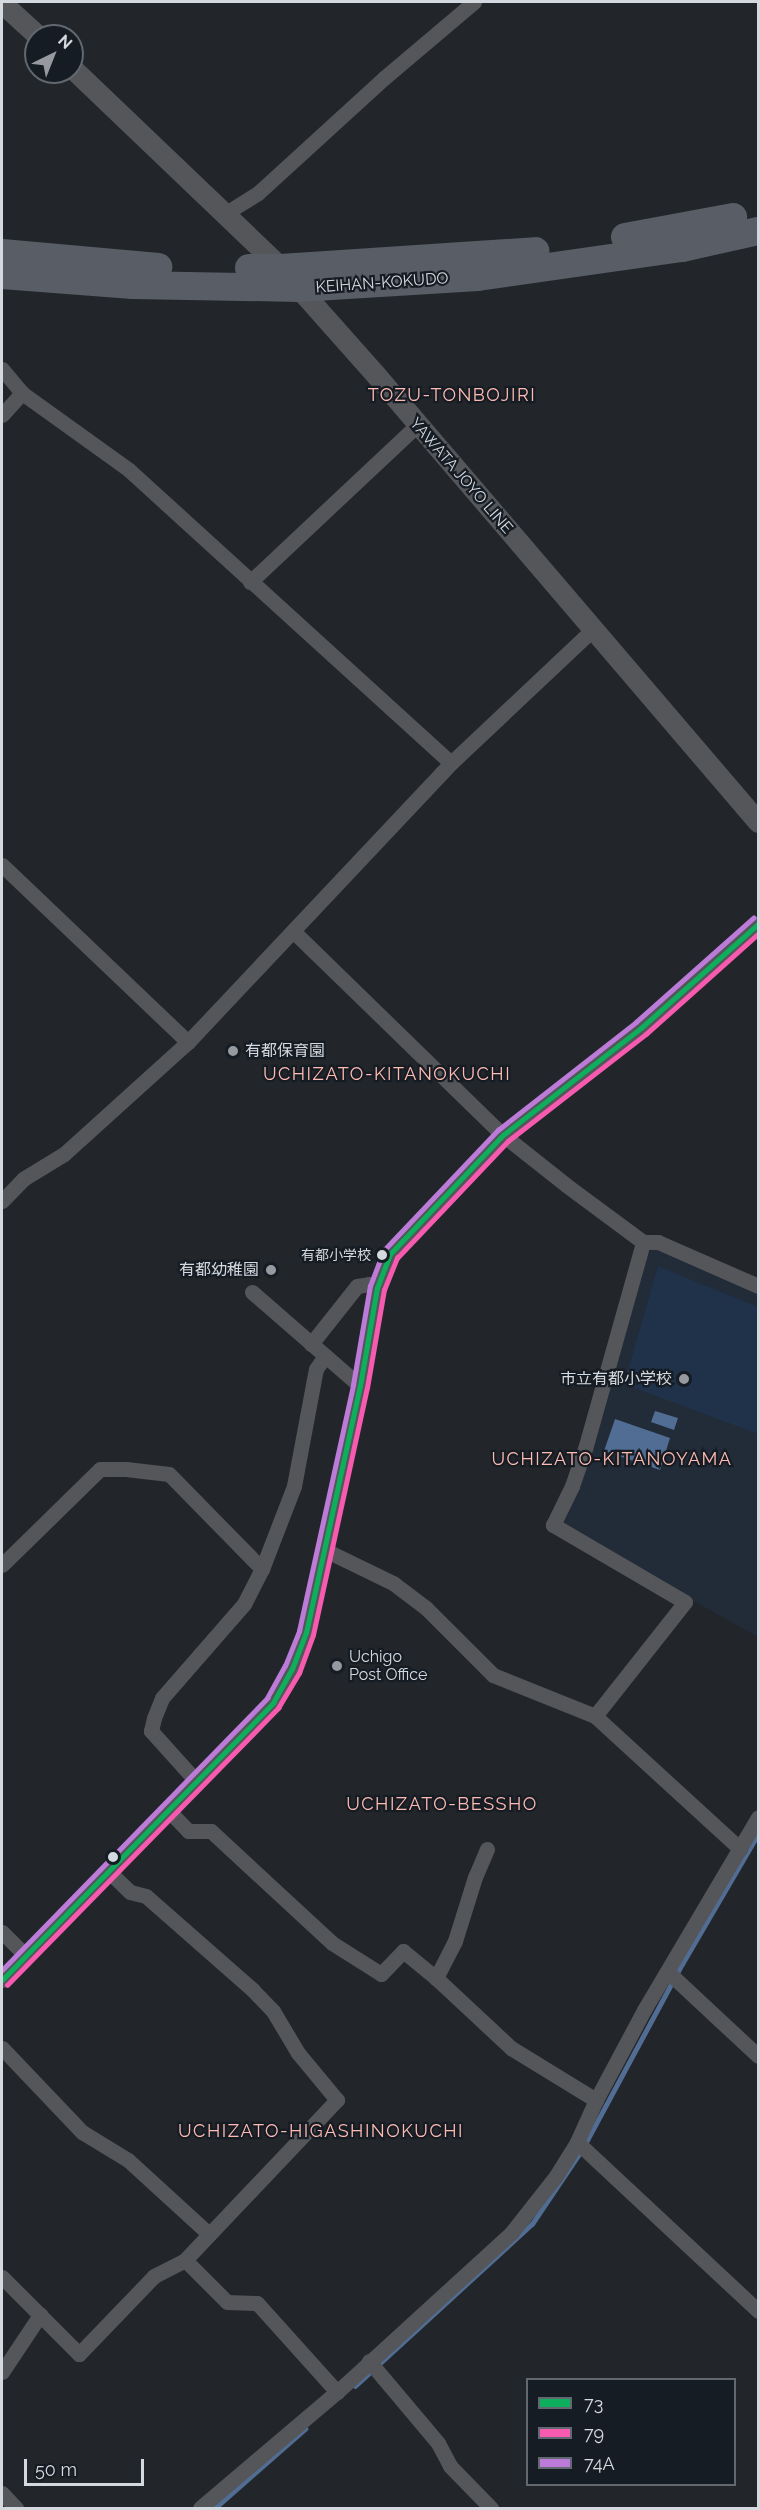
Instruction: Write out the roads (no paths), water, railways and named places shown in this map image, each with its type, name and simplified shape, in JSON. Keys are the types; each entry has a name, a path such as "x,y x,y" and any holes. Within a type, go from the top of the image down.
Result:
{"highway":[{"name":"KEIHAN-KOKUDO","path":"2,254 290,278 558,250 759,213"},
{"name":"KEIHAN-KOKUDO","path":"2,275 133,285 290,278 478,277 682,248 759,231"}],"main road":[{"path":"2,3 25,24"},
{"name":"YAWATA JOYO LINE","path":"84,79 226,213 290,278 759,822"}],"street":[{"path":"226,213 258,193 384,78 474,2"},
{"path":"2,369 22,393 129,470 451,763"},
{"path":"2,415 22,393"},
{"path":"250,582 417,425"},
{"path":"2,1200 23,1179 64,1154 188,1042 451,763 593,628"},
{"path":"2,865 188,1042"},
{"path":"2,1980 273,1703 292,1669 306,1633 326,1550 360,1386 377,1288 390,1254 503,1136 641,1028 759,924"},
{"path":"293,931 503,1136 643,1242 658,1242 759,1286"},
{"path":"595,1716 685,1602 553,1525 572,1486 585,1449 643,1242"},
{"path":"311,1344 357,1286 369,1284 377,1288"},
{"path":"252,1292 360,1386"},
{"path":"197,1782 151,1731 154,1718 162,1698 244,1604 262,1569 294,1486 316,1369 325,1356"},
{"path":"2,1564 100,1469 126,1469 169,1474 262,1569"},
{"path":"326,1550 393,1583 426,1608 493,1674 595,1716 740,1849"},
{"path":"169,1811 188,1831 211,1831 332,1943 381,1974 403,1951 436,1978 511,2048 596,2100"},
{"path":"200,2508 337,2392 512,2232 556,2176 577,2142 596,2100 668,1971 759,1818"},
{"path":"436,1978 455,1941 475,1877 487,1849"},
{"path":"2,2277 79,2354 154,2276 184,2260 338,2100 298,2053 273,2011 253,1990 146,1896 130,1892 109,1872"},
{"path":"2,1932 26,1956"},
{"path":"668,1971 759,2056"},
{"path":"2,2048 82,2132 128,2160 209,2234"},
{"path":"577,2142 759,2311"},
{"path":"184,2260 227,2302 256,2303 337,2392"},
{"path":"2,2372 40,2315"},
{"path":"369,2361 438,2443 450,2466 491,2508"},
{"path":"2,2493 16,2508"}],"waterway":[{"path":"585,2144 682,1964 758,1834"},
{"path":"355,2386 532,2224 581,2151"},
{"path":"215,2508 305,2429"}],"place":[{"name":"有都保育園","path":"233,1051"},
{"name":"有都小学校","path":"382,1255"},
{"name":"有都幼稚園","path":"271,1270"},
{"name":"市立有都小学校","path":"684,1379"},
{"name":"Uchigo Post Office","path":"337,1666"}],"district":[{"name":"TOZU-TONBOJIRI","path":"452,395"},
{"name":"UCHIZATO-KITANOKUCHI","path":"387,1074"},
{"name":"UCHIZATO-KITANOYAMA","path":"612,1459"},
{"name":"UCHIZATO-BESSHO","path":"442,1804"},
{"name":"UCHIZATO-HIGASHINOKUCHI","path":"321,2131"}]}
